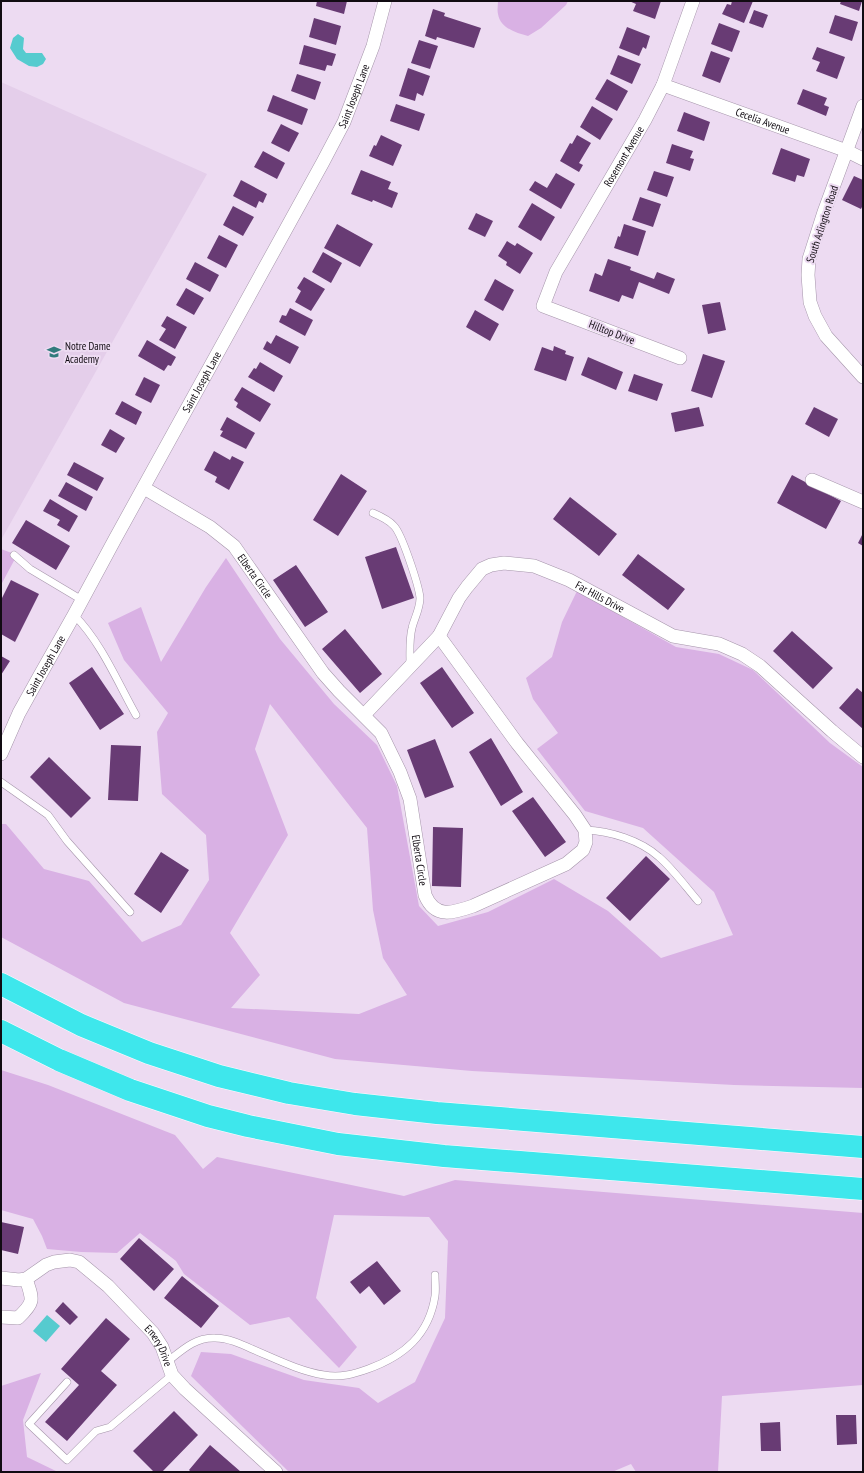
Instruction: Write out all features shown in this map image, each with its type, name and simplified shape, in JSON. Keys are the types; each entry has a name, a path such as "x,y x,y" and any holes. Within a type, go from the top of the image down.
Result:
{"highway":[{"path":"1,984 81,1025 149,1053 219,1076 296,1094 354,1104 437,1113 863,1147"},
{"path":"1,1031 59,1060 130,1090 208,1116 248,1126 338,1144 452,1156 863,1189"}],"street":[{"name":"Saint Joseph Lane","path":"1,754 19,713 344,122 373,46 385,1"},
{"name":"Rosemont Avenue","path":"543,306 556,272 646,120 663,85 693,1"},
{"name":"Cecelia Avenue","path":"663,85 847,151 863,159"},
{"name":"South Arlington Road","path":"863,106 824,212 809,259 808,275 810,302 815,316 826,336 863,377"},
{"name":"Hilltop Drive","path":"543,306 680,358"},
{"path":"812,480 863,502"},
{"name":"Elberta Circle","path":"144,488 210,527 234,546 323,673 381,733 400,772 410,799 425,895 428,902 439,912 457,912 473,906 566,864 583,850 586,842 585,830"},
{"name":"Far Hills Drive","path":"364,715 439,636 459,598 482,569 491,565 504,563 534,566 569,580 673,636 719,644 742,654 760,666 832,732 863,757"},
{"path":"439,636 517,743 575,815 585,830"},
{"name":"Emery Drive","path":"26,1279 46,1265 54,1262 70,1260 79,1262 108,1286 153,1333 162,1347 172,1375 185,1390 276,1472"},
{"path":"1,1278 19,1280 26,1279 31,1300 29,1308 18,1318 1,1317"}],"lane":[{"path":"373,513 384,518 394,526 404,548 420,598 412,629 410,666"},
{"path":"14,555 30,569 82,600"},
{"path":"74,615 84,625 98,647 136,715"},
{"path":"1,782 48,815 67,842 130,912"},
{"path":"585,830 600,830 630,840 649,850 660,857 698,901"},
{"path":"167,1362 192,1343 203,1339 215,1338 234,1342 302,1369 324,1376 340,1377 353,1374 387,1362 400,1353 424,1328 435,1296 435,1275"},
{"path":"67,1382 29,1424 66,1460 96,1431 110,1427 172,1375"}],"shaded area":[{"path":"498,1 568,1 566,5 541,28 528,36 509,29 502,23 499,19"},
{"path":"18,34 24,38 23,49 26,53 42,53 46,59 43,64 37,67 29,66 17,59 10,48 13,38"},
{"name":"Notre Dame Academy","path":"1,82 207,174 1,540"},
{"path":"1,549 17,555 1,585"},
{"path":"226,558 280,639 334,704 377,745 397,786 419,906 438,926 488,912 554,879 608,911 661,958 733,935 714,892 643,828 585,811 537,749 558,733 533,699 526,678 552,657 562,622 577,591 676,647 719,654 753,670 830,743 863,767 863,1088 734,1085 472,1071 335,1059 124,1003 1,937 1,824 6,824 44,869 89,881 142,942 181,925 209,880 206,835 162,794 157,732 168,713 124,660 108,623 141,607 161,662 206,587","holes":["270,704 367,828 373,910 383,958 407,995 359,1014 231,1008 260,975 230,933 288,835 255,749"]},
{"path":"1,1070 48,1085 175,1135 203,1169 217,1157 404,1196 455,1180 863,1213 863,1385 722,1396 718,1472 636,1472 631,1464 612,1472 289,1472 191,1376 201,1352 231,1354 304,1380 359,1388 378,1403 415,1382 445,1318 448,1241 429,1217 334,1215 316,1298 357,1347 339,1368 289,1317 250,1325 184,1274 176,1261 140,1233 117,1253 47,1249 33,1219 1,1210"},
{"path":"47,1315 60,1326 46,1342 33,1331"},
{"path":"41,1373 23,1420 27,1457 58,1472 1,1472 1,1386"}],"building":[{"path":"317,1 347,1 344,14 316,6"},
{"path":"629,1 661,1 655,19 633,11 636,4"},
{"path":"732,1 753,1 744,23 722,14 727,4 731,5"},
{"path":"841,1 862,1 859,11 840,4"},
{"path":"433,9 445,13 444,16 481,28 474,48 437,37 436,40 425,36"},
{"path":"754,10 768,15 763,28 749,23"},
{"path":"835,15 858,22 852,41 829,33"},
{"path":"314,18 341,26 336,45 309,37"},
{"path":"719,23 740,31 732,52 711,44"},
{"path":"627,27 650,36 646,49 643,47 639,56 619,48"},
{"path":"419,40 438,46 430,69 411,63"},
{"path":"304,45 336,54 332,66 327,65 325,71 299,64"},
{"path":"817,47 845,57 837,79 816,71 820,62 812,59"},
{"path":"711,51 730,58 720,83 702,76"},
{"path":"618,55 641,64 632,84 610,74"},
{"path":"408,68 430,76 423,96 417,93 415,101 399,96"},
{"path":"297,74 321,82 315,100 291,91"},
{"path":"607,79 628,91 617,111 595,99"},
{"path":"803,89 827,98 824,105 829,107 826,116 797,104"},
{"path":"273,95 308,109 302,125 267,111"},
{"path":"396,104 425,114 419,131 390,121"},
{"path":"592,106 613,119 600,140 580,127"},
{"path":"684,112 710,122 704,141 677,131"},
{"path":"281,124 299,133 289,152 271,143"},
{"path":"381,135 402,145 393,166 369,156"},
{"path":"577,135 591,143 579,163 583,165 579,172 560,161 570,143 572,144"},
{"path":"672,144 693,151 690,158 694,159 690,171 666,163"},
{"path":"781,148 810,159 804,177 797,175 795,182 772,174"},
{"path":"263,151 285,163 277,179 254,167"},
{"path":"361,170 391,182 388,189 398,193 392,208 373,200 372,202 351,194"},
{"path":"654,171 674,177 667,197 647,190"},
{"path":"556,173 575,184 561,209 529,190 535,181 547,188"},
{"path":"854,176 863,180 863,205 861,209 842,200"},
{"path":"241,180 267,194 263,203 259,201 256,208 233,196"},
{"path":"640,197 661,204 653,227 632,220"},
{"path":"532,203 555,217 541,241 518,227"},
{"path":"233,206 254,217 243,236 223,225"},
{"path":"476,213 493,221 485,237 468,229"},
{"path":"337,224 373,244 360,267 324,248"},
{"path":"624,224 646,231 638,256 614,248 618,236 620,237"},
{"path":"219,235 238,245 226,268 207,258"},
{"path":"507,241 515,246 517,243 533,253 520,274 506,265 507,262 498,256"},
{"path":"323,252 342,263 331,283 312,272"},
{"path":"608,259 631,267 630,270 654,279 657,272 675,279 669,294 639,282 633,299 622,295 619,302 589,291 595,273 602,276"},
{"path":"195,262 219,275 210,292 186,279"},
{"path":"304,277 325,289 311,311 295,302 301,291 297,288"},
{"path":"495,279 514,290 503,311 484,300"},
{"path":"186,288 204,298 194,315 176,305"},
{"path":"720,302 726,330 708,334 702,305"},
{"path":"290,308 313,320 305,336 279,322 282,315 286,316"},
{"path":"475,310 499,324 490,341 466,327"},
{"path":"167,316 187,327 175,349 159,340 166,329 161,326"},
{"path":"276,335 299,347 290,364 263,349 267,341 271,344"},
{"path":"147,340 176,357 171,366 168,365 164,371 138,356"},
{"path":"554,346 566,351 565,354 574,357 566,381 534,370 542,347 553,351"},
{"path":"703,354 725,361 712,398 691,391"},
{"path":"588,357 623,372 616,390 581,375"},
{"path":"260,362 283,376 274,392 248,377 254,368 256,369"},
{"path":"634,374 663,384 657,401 628,391"},
{"path":"144,377 160,385 151,403 135,395"},
{"path":"242,387 271,404 260,422 236,407 238,403 234,400"},
{"path":"122,401 142,412 136,425 115,414"},
{"path":"699,407 704,426 675,432 671,413"},
{"path":"814,407 838,419 829,437 805,424"},
{"path":"227,417 255,433 246,449 220,436 223,431 220,430"},
{"path":"110,429 125,438 116,453 101,445"},
{"path":"214,451 230,460 232,456 244,462 229,490 215,482 217,477 204,470"},
{"path":"74,462 104,478 97,491 67,475"},
{"path":"341,474 367,491 338,536 313,520"},
{"path":"792,475 841,501 826,529 777,503"},
{"path":"66,482 93,497 86,511 58,496"},
{"path":"570,497 617,534 599,556 553,519"},
{"path":"50,499 78,516 69,532 57,525 60,520 43,511"},
{"path":"26,520 70,546 56,570 12,543"},
{"path":"863,533 863,546 858,543"},
{"path":"396,547 414,598 382,609 365,557"},
{"path":"638,554 685,589 668,610 622,575"},
{"path":"296,565 328,612 305,627 273,580"},
{"path":"11,580 39,594 15,642 1,634 1,600"},
{"path":"345,629 382,674 360,693 322,649"},
{"path":"792,631 833,668 813,689 773,651"},
{"path":"1,656 10,661 1,675"},
{"path":"92,667 124,714 100,730 69,683"},
{"path":"442,667 474,713 452,728 420,683"},
{"path":"857,688 863,693 863,729 839,708"},
{"path":"491,738 523,792 501,806 469,752"},
{"path":"435,739 454,787 425,798 407,750"},
{"path":"111,745 141,746 138,801 108,800"},
{"path":"49,757 91,798 71,818 30,777"},
{"path":"533,797 566,842 545,857 512,811"},
{"path":"433,827 463,828 461,887 432,886"},
{"path":"161,852 189,870 161,913 134,894"},
{"path":"646,856 670,879 630,921 606,898"},
{"path":"1,1222 24,1227 18,1254 1,1250"},
{"path":"139,1238 174,1269 154,1291 120,1259"},
{"path":"377,1261 401,1291 384,1305 369,1286 360,1294 350,1282"},
{"path":"182,1276 219,1306 201,1328 164,1298"},
{"path":"63,1302 78,1317 70,1325 55,1311"},
{"path":"106,1318 130,1339 101,1371 117,1385 67,1441 45,1422 79,1385 61,1369"},
{"path":"174,1411 198,1435 162,1472 154,1472 133,1451"},
{"path":"836,1415 856,1415 857,1444 837,1445"},
{"path":"780,1422 781,1451 761,1451 760,1423"},
{"path":"210,1445 241,1472 191,1472 189,1470"}],"place":[{"name":"Notre Dame Academy","path":"54,352"}]}
